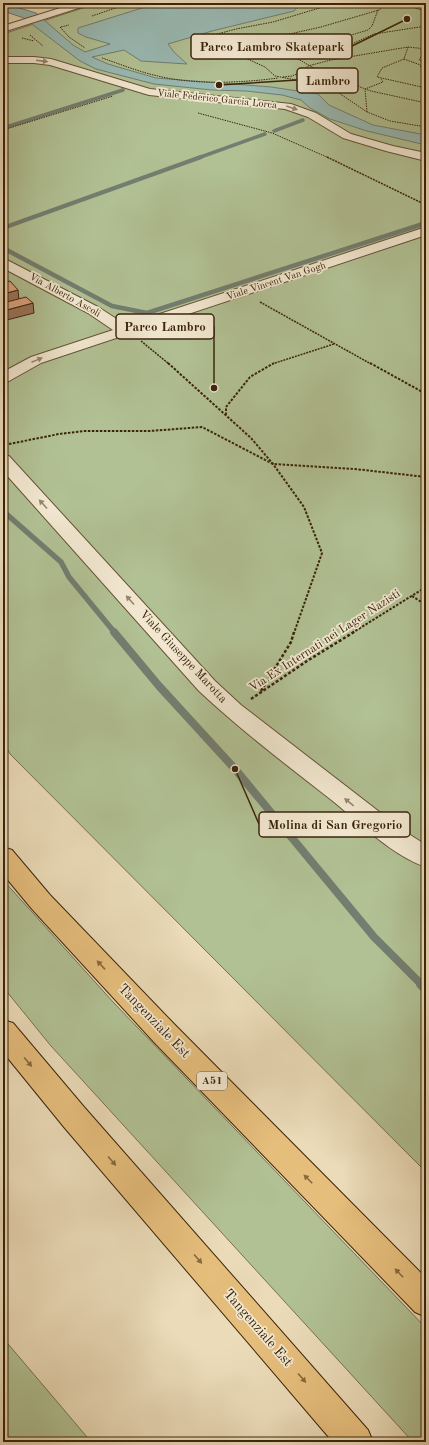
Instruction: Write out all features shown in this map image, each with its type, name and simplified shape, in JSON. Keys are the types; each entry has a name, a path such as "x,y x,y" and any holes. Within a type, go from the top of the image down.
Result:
{"highway":[{"name":"Tangenziale Est","path":"3,857 41,902 164,1033 426,1301"},
{"name":"Tangenziale Est","path":"3,1032 74,1117 356,1442"}],"street":[{"path":"3,29 85,3"},
{"path":"412,3 426,8"},
{"name":"Viale Federico Garcia Lorca","path":"3,60 34,60 51,62 136,89 166,94 287,106 312,115 347,136 390,149 426,156"},
{"name":"Viale Vincent Van Gogh","path":"125,331 426,231"},
{"name":"Via Alberto Ascoli","path":"3,262 93,310 125,331"},
{"path":"3,378 36,360 125,331"},
{"name":"Viale Giuseppe Marotta","path":"3,460 207,686 234,710 395,838 426,857"}],"path":[{"path":"195,40 236,29 273,22 336,3"},
{"path":"387,3 379,10 321,27 267,39 240,49 239,52 241,56 265,67 270,70 271,74 279,78 300,80 333,89 367,112 390,121 426,127"},
{"path":"379,10 372,26 368,30 291,53 291,55 294,59 319,71 353,80 365,89 426,103"},
{"path":"48,15 49,18 61,27 69,37 85,48"},
{"path":"330,56 334,52 370,35 426,26"},
{"path":"267,39 315,41 325,43 329,49 331,60"},
{"path":"102,58 158,76 185,80 247,82 279,78 296,74 308,66 331,60 408,47 426,49"},
{"path":"404,59 408,47"},
{"path":"421,57 418,60 426,65"},
{"path":"426,70 404,59 382,68 377,77 426,88"},
{"path":"419,66 426,65"},
{"path":"365,89 383,82 381,79"},
{"path":"3,130 136,89"},
{"path":"365,89 367,112"},
{"path":"195,112 272,133 311,149 426,205"},
{"path":"242,292 426,394"},
{"path":"125,331 159,354 251,438 273,464 304,507 322,553 291,642 261,691"},
{"path":"226,415 226,406 250,377 273,363 335,344"},
{"path":"3,445 58,434 84,431 150,430 202,427 273,464 354,469 426,477"},
{"name":"Via Ex Internati nei Lager Nazisti","path":"234,710 261,691 426,587"},
{"path":"412,596 426,605"}],"green space":[{"path":"98,3 426,3 426,1172 10,754 3,741 3,34"},
{"path":"3,880 114,1003 426,1328 426,1442 413,1442 51,1046 3,987"},
{"path":"3,1338 87,1437 83,1442 3,1442"}],"water":[{"path":"3,3 36,13 73,45 85,52 110,44 78,33 78,28 158,3 301,3 294,11 212,31 168,44 187,64 141,61 124,50 92,57 108,64 156,78 271,87 318,94 329,105 373,125 426,135 426,145 367,131 330,119 310,108 301,100 282,95 154,84 96,69 80,61 24,18 3,11"}],"building":[{"path":"10,281 18,290 3,294 3,283"},
{"path":"26,297 33,303 3,311 3,303"}],"waterway":[{"path":"3,128 123,90"},
{"path":"274,131 303,120"},
{"path":"198,158 265,134"},
{"path":"3,228 201,157"},
{"path":"3,248 112,306 147,313 426,223"},
{"path":"3,511 61,562 69,577 115,633"},
{"path":"114,632 159,686 235,769 374,937 426,989"}],"place":[{"name":"Parco Lambro Skatepark","path":"407,19"},
{"name":"Lambro","path":"219,85"},
{"name":"Parco Lambro","path":"214,388"},
{"name":"Molina di San Gregorio","path":"235,769"}]}
